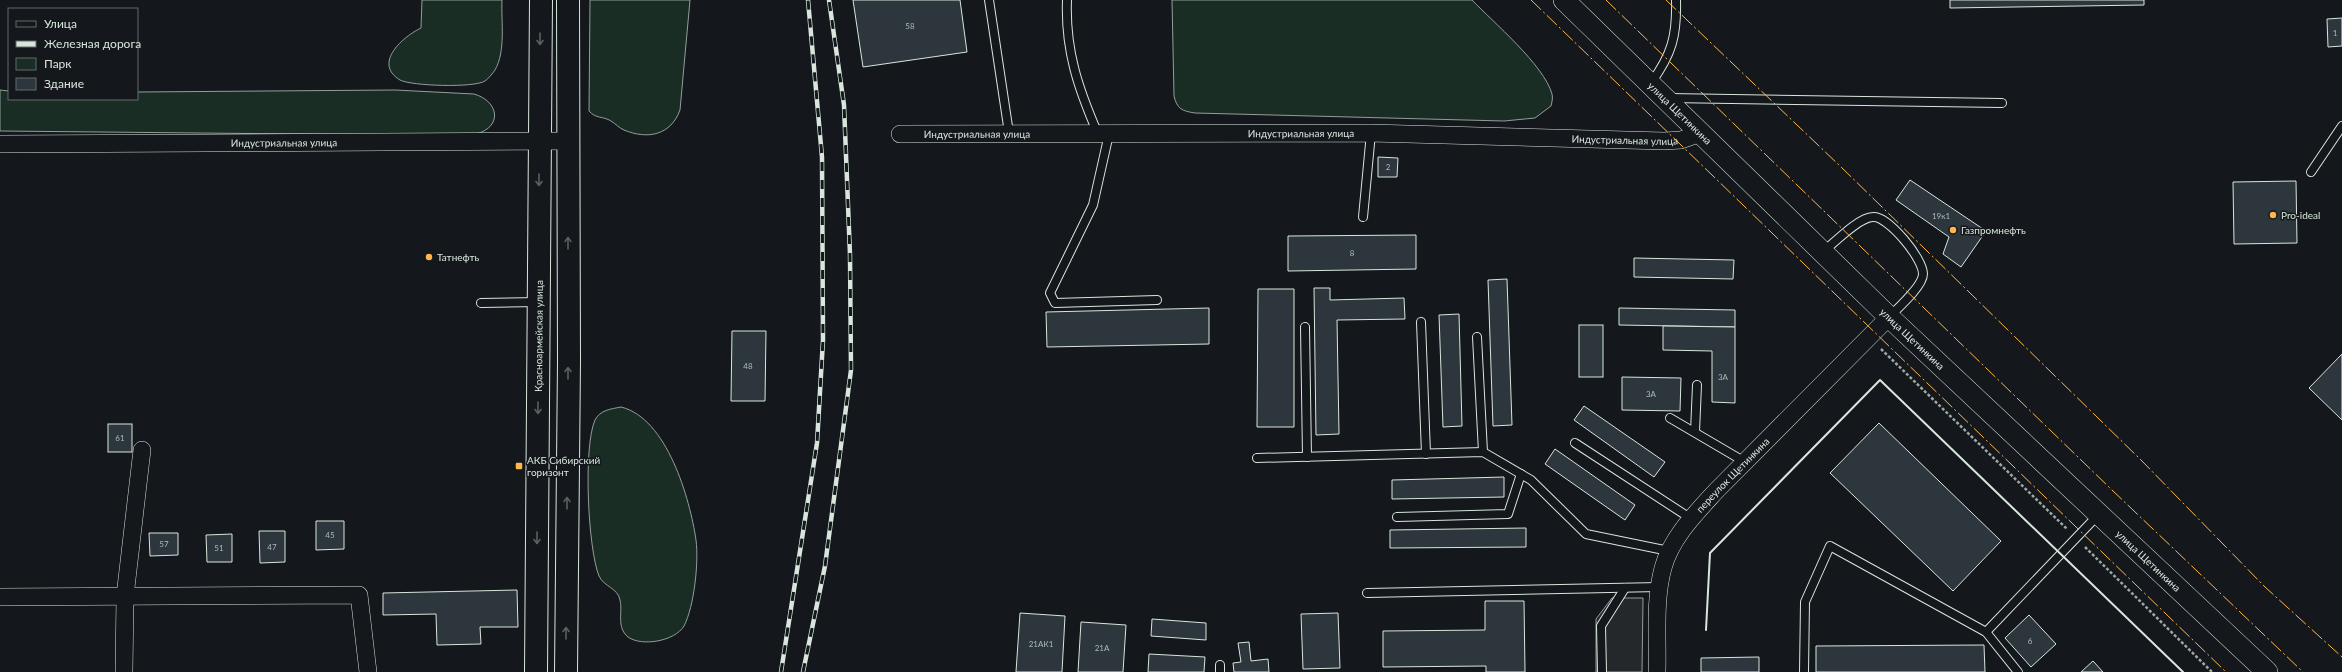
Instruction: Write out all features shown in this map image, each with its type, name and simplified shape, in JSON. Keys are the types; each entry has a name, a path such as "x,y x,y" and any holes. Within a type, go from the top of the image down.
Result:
{"main road":[{"name":"Красноармейская улица","path":"536,672 541,0"},
{"path":"566,672 568,0"}],"street":[{"name":"улица Щетинкина","path":"1564,0 1658,90 1889,317 2100,513 2267,672"},
{"name":"Индустриальная улица","path":"900,134 1371,133 1664,141 1681,140 1701,133"},
{"name":"Индустриальная улица","path":"0,144 568,141"},
{"name":"переулок Щетинкина","path":"1657,672 1659,587 1663,568 1669,551 1690,518 1889,317"},
{"path":"124,672 125,596 142,450"},
{"path":"0,597 360,595 368,672"}],"lane":[{"path":"989,0 1009,134"},
{"path":"1067,0 1066,28 1070,53 1087,107 1104,134 1093,205 1050,293 1055,303 1157,300"},
{"path":"1676,0 1676,28 1674,42 1662,67 1658,90 2002,103"},
{"path":"2311,172 2342,126"},
{"path":"1363,217 1371,133"},
{"path":"1822,252 1859,223 1871,217 1881,218 1890,225 1919,260 1924,274 1918,286 1889,317"},
{"path":"481,303 539,302"},
{"path":"1421,322 1426,454"},
{"path":"1305,327 1307,457"},
{"path":"1478,337 1483,452"},
{"path":"1695,432 1697,385"},
{"path":"1670,418 1745,462"},
{"path":"1575,442 1690,518"},
{"path":"1257,458 1483,452 1531,480 1586,534 1669,551"},
{"path":"1397,517 1508,514 1521,474"},
{"path":"1986,632 2100,513"},
{"path":"1804,672 1805,602 1830,546 1986,632 2018,672"},
{"path":"1367,593 1659,587"},
{"path":"1602,672 1601,626 1625,588"}],"path":[{"path":"1869,337 2212,672"}],"green space":[{"path":"422,0 502,0 501,54 495,70 485,81 469,85 416,84 400,80 392,73 389,66 390,58 394,51 407,37 421,28"},
{"path":"590,0 690,0 680,110 671,125 665,130 650,135 633,133 622,129 608,119 592,114 589,111"},
{"path":"1172,0 1472,0 1517,44 1539,70 1552,94 1551,106 1535,118 1504,121 1195,113 1187,111 1179,107 1174,96"},
{"path":"0,90 8,91 8,100 138,100 138,92 395,90 474,94 489,102 493,108 494,114 494,120 491,126 485,131 476,134 397,135 0,131"},
{"path":"621,407 637,414 651,427 663,443 674,462 688,503 696,540 697,560 695,584 688,618 680,631 666,639 658,641 641,642 628,637 624,633 621,624 621,605 619,596 601,580 595,563 588,498 591,433 595,420 600,414 606,410"}],"shaded area":[{"path":"1612,598 1643,598 1642,672 1596,672 1596,619"}],"building":[{"path":"853,0 960,0 967,52 863,67"},
{"path":"1950,0 2144,0 2144,5 1950,8"},
{"path":"2342,18 2342,46 2328,47 2327,19"},
{"path":"1378,157 1398,158 1397,177 1378,177"},
{"path":"1910,180 1986,231 1961,267 1943,254 1949,237 1896,200"},
{"path":"2296,181 2297,243 2234,244 2233,182"},
{"path":"1416,235 1416,269 1288,271 1288,236"},
{"path":"1634,258 1734,260 1733,279 1634,277"},
{"path":"1507,279 1512,425 1493,426 1488,280"},
{"path":"1314,288 1330,288 1330,300 1404,298 1405,319 1337,320 1339,434 1316,435"},
{"path":"1258,289 1294,289 1294,427 1257,427"},
{"path":"1209,308 1209,344 1047,347 1046,312"},
{"path":"1619,308 1735,310 1735,327 1619,325"},
{"path":"1459,314 1462,426 1443,427 1439,315"},
{"path":"1579,325 1603,325 1603,377 1579,377"},
{"path":"1663,326 1735,327 1735,403 1712,402 1712,351 1663,350"},
{"path":"732,331 766,331 765,401 731,401"},
{"path":"2342,354 2342,420 2309,388"},
{"path":"1622,377 1681,378 1680,411 1622,410"},
{"path":"1584,406 1665,462 1654,477 1574,420"},
{"path":"1879,423 2001,541 1953,591 1830,473"},
{"path":"108,424 132,424 132,452 108,452"},
{"path":"1555,449 1635,505 1625,520 1545,464"},
{"path":"1504,477 1504,497 1392,499 1392,480"},
{"path":"316,521 344,521 344,549 316,550"},
{"path":"1526,528 1526,547 1390,548 1390,530"},
{"path":"259,531 285,531 285,562 260,563"},
{"path":"149,533 178,533 178,555 150,556"},
{"path":"232,534 232,562 207,562 206,535"},
{"path":"517,590 518,627 480,627 481,644 437,645 436,614 383,615 383,593"},
{"path":"1485,601 1524,601 1525,672 1486,672 1486,666 1383,667 1383,631 1485,630"},
{"path":"1020,613 1065,616 1062,672 1016,672"},
{"path":"1338,613 1340,668 1303,669 1301,614"},
{"path":"2029,615 2056,644 2031,667 2005,638"},
{"path":"1152,619 1206,623 1206,640 1151,636"},
{"path":"1081,622 1126,625 1123,672 1078,672"},
{"path":"1249,642 1251,661 1268,659 1269,672 1234,672 1233,663 1241,662 1238,643"},
{"path":"1984,645 1985,672 1816,672 1816,646"},
{"path":"1149,654 1205,657 1204,672 1148,672"},
{"path":"1759,657 1759,672 1701,672 1701,658"},
{"path":"2093,661 2103,672 2081,672"}],"railway":[{"path":"781,672 817,443 823,340 822,157 808,0"},
{"path":"803,672 825,566 851,370 850,255 844,105 829,0"}],"wall":[{"path":"1706,630 1710,553 1880,380 2183,672"}],"power":[{"path":"1531,0 2226,672"},
{"path":"1606,0 2112,490 2303,672"},
{"path":"1666,0 1840,166 2141,460 2265,587 2342,657"}],"place":[{"name":"Pro-ideal","path":"2273,215"},
{"name":"Газпромнефть","path":"1953,230"},
{"name":"Татнефть","path":"429,257"},
{"name":"АКБ Сибирский горизонт","path":"519,466"}]}
